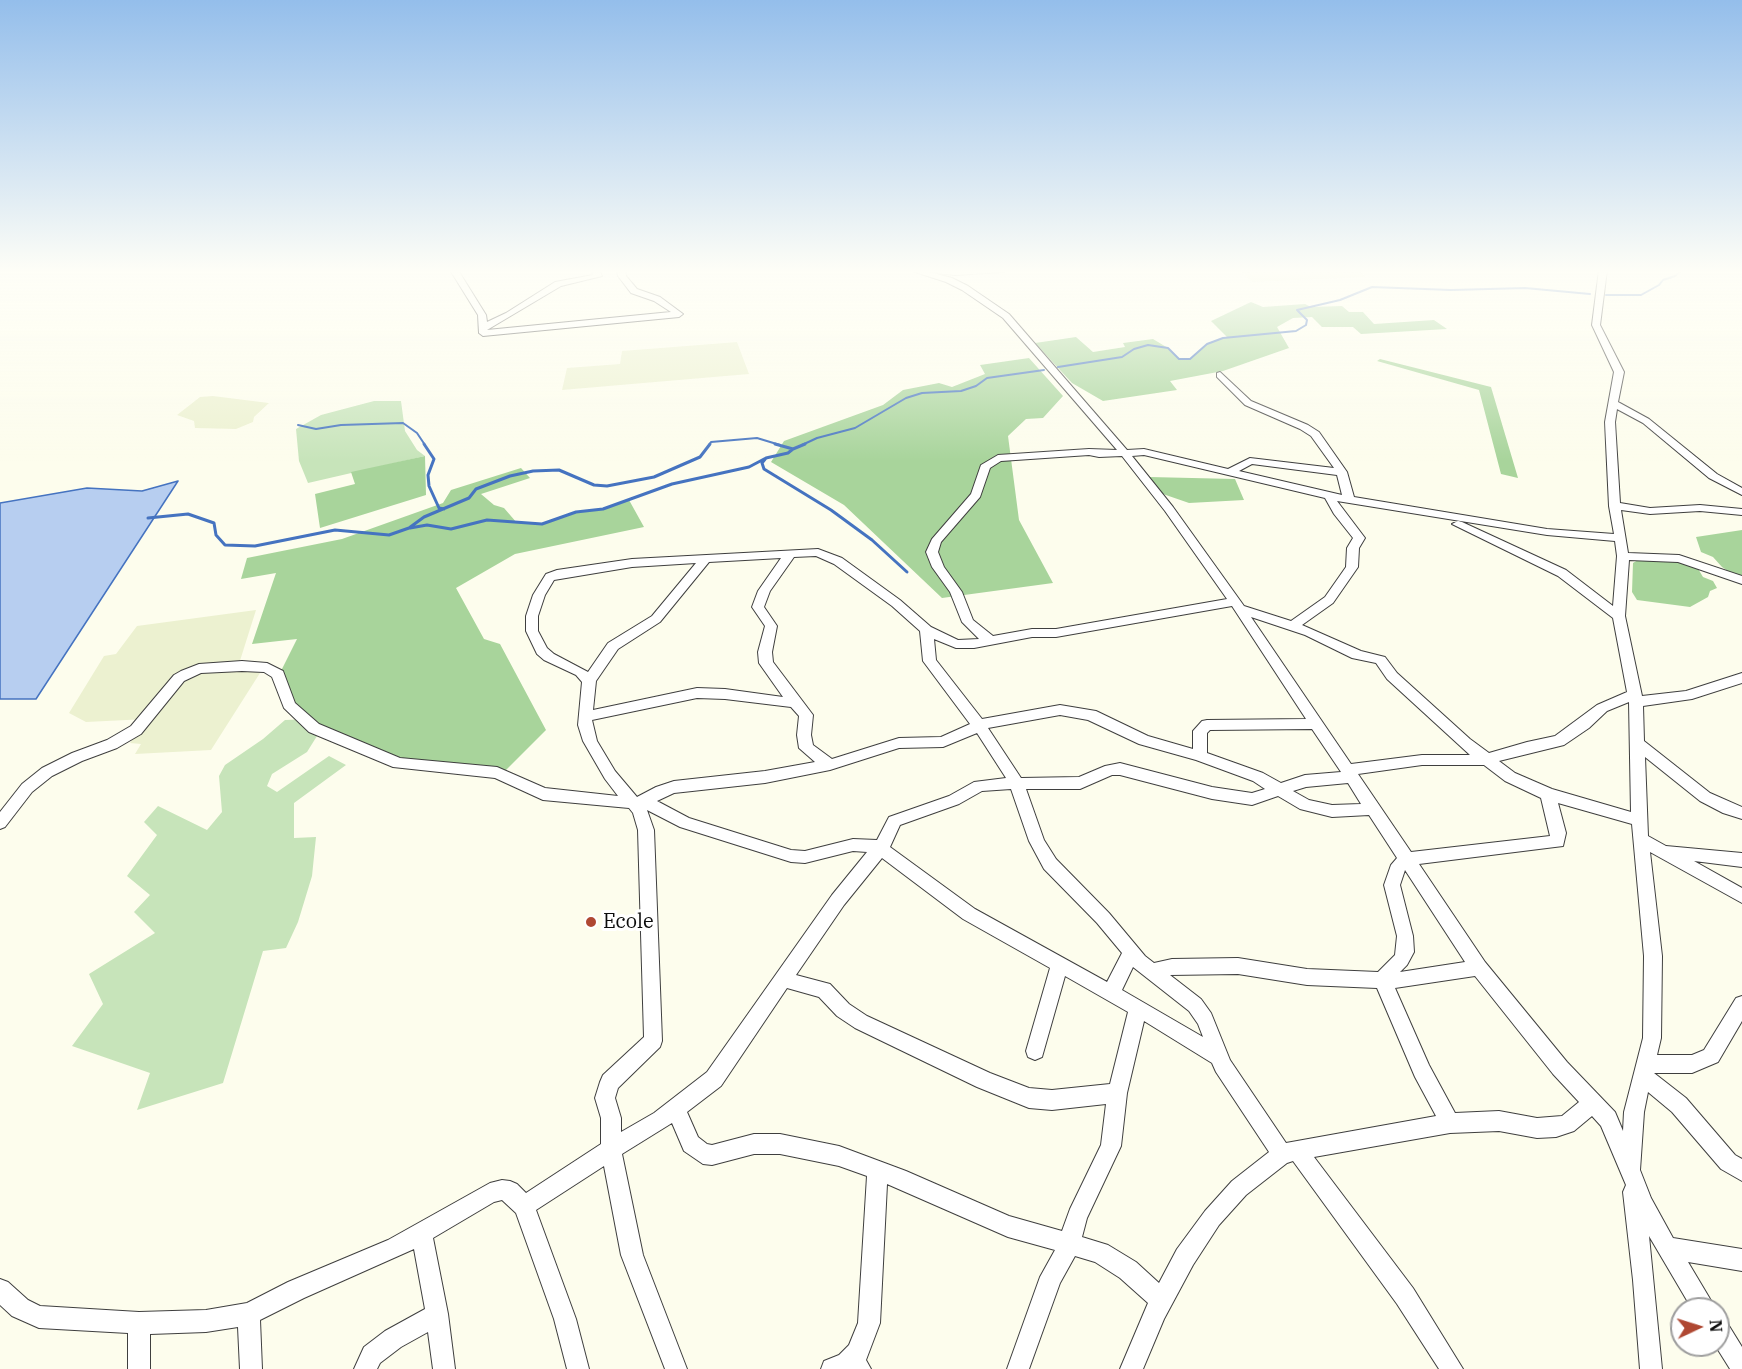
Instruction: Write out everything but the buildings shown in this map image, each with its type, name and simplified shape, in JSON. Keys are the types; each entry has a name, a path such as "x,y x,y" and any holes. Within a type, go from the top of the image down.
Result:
{"street":[{"path":"1022,334 1125,453 1215,572 1479,968 1560,1068 1613,1128 1631,1177 1667,1248 1698,1297"},
{"path":"1600,334 1619,372 1610,422 1615,506 1623,556 1619,616 1636,698 1639,820 1653,956 1652,1038 1632,1129 1631,1177 1644,1280 1651,1369"},
{"path":"1220,375 1248,403 1311,431 1342,472 1349,500"},
{"path":"1614,404 1646,421 1713,476 1742,492"},
{"path":"990,641 968,622 962,612 956,592 932,552 936,541 976,495 984,469 996,459 1089,452 1138,471"},
{"path":"1099,454 1137,452 1159,455 1330,497 1547,532 1621,538"},
{"path":"1228,472 1250,461 1342,472"},
{"path":"1293,626 1333,596 1352,567 1353,548 1359,538 1338,512 1330,497"},
{"path":"1615,506 1650,511 1700,508 1742,512"},
{"path":"1439,515 1562,573 1619,616"},
{"path":"589,681 581,672 549,657 542,651 532,632 536,601 550,577 570,571 632,563 818,552 833,558 896,603 926,630 956,644 990,641 1032,633 1056,633 1237,605 1319,636 1357,656 1380,660 1392,676 1484,760 1510,777 1548,794 1639,820"},
{"path":"790,554 764,591 758,607 771,626 765,652 766,663 806,715 804,735 806,748 830,765"},
{"path":"1623,556 1679,559 1742,580"},
{"path":"705,559 656,619 613,646 589,681 585,725 594,748 610,775 639,802 671,818 791,856 805,857 853,845 879,847 969,914 1138,1008 1218,1056"},
{"path":"926,630 930,661 979,725 1017,784 1037,841 1050,864 1097,912 1131,953 1150,971 1195,1005 1205,1019 1218,1056 1234,1084 1405,1296 1452,1369"},
{"path":"0,823 27,788 47,772 77,757 119,741 136,730 179,678 199,669 242,666 273,670 278,674 289,705 314,728 389,760 412,766 497,773 543,794 639,802 674,787 765,777 830,765 899,743 943,742 979,725 1055,711 1069,711 1105,721 1156,744 1200,756 1265,780 1296,802 1318,809 1349,811 1372,809"},
{"path":"524,1206 676,1109 718,1074 838,900 884,843 892,823 897,819 954,800 985,784 1080,783 1110,770 1120,769 1240,798 1259,798 1278,789 1308,780 1422,760 1484,760 1565,738 1602,708 1636,698 1678,698 1742,678"},
{"path":"585,717 697,693 725,694 795,703"},
{"path":"1200,756 1200,731 1207,725 1316,724"},
{"path":"1637,743 1705,796 1728,809 1742,813"},
{"path":"1450,1123 1422,1071 1384,980 1385,975 1401,960 1405,952 1405,936 1392,885 1399,865 1408,859 1557,842 1558,833 1548,794"},
{"path":"639,802 646,830 654,1034 649,1046 610,1082 605,1098 612,1129 611,1149 632,1255 676,1369"},
{"path":"1641,839 1742,896"},
{"path":"1661,850 1742,860"},
{"path":"1111,993 1131,953"},
{"path":"1035,1051 1059,966"},
{"path":"1150,971 1172,967 1238,966 1307,977 1403,980 1479,968"},
{"path":"783,979 824,990 843,1010 861,1022 984,1080 1029,1098 1052,1100 1117,1093"},
{"path":"1646,1071 1692,1064 1711,1056 1742,1004"},
{"path":"1018,1369 1052,1277 1069,1244 1077,1216 1111,1146 1117,1093 1138,1008"},
{"path":"1646,1071 1728,1162 1742,1172"},
{"path":"1131,1369 1162,1300 1185,1257 1212,1218 1239,1188 1289,1152 1450,1123 1499,1121 1537,1128 1556,1127 1567,1124 1580,1112 1594,1105"},
{"path":"676,1109 691,1144 703,1154 712,1155 754,1144 780,1143 839,1156 906,1181 1008,1227 1110,1258 1128,1270 1162,1300"},
{"path":"846,1368 858,1353 869,1323 878,1171"},
{"path":"0,1290 20,1308 39,1317 139,1323 206,1321 249,1314 296,1290 396,1248 490,1193 510,1191 524,1206 565,1319 578,1369"},
{"path":"422,1234 437,1314 444,1369"},
{"path":"1667,1248 1742,1260"},
{"path":"249,1314 251,1369"},
{"path":"365,1369 372,1355 393,1339 437,1314"},
{"path":"139,1323 139,1369"},
{"path":"1730,1348 1742,1368"}],"green space":[{"path":"1224,334 1281,334 1289,348 1223,371 1170,381 1177,390 1103,401 1072,383 1035,343 1076,337 1093,352 1125,347 1123,343 1153,339 1168,348 1179,359 1190,359 1207,344 1227,337"},
{"path":"737,342 749,374 562,390 567,368 620,364 622,351"},
{"path":"1029,358 1063,396 1043,418 1026,419 1008,436 1019,520 1053,583 942,598 844,505 771,462 784,441 883,405 903,390 939,383 952,387 985,374 980,365"},
{"path":"1380,359 1491,387 1518,478 1501,474 1479,390 1377,361"},
{"path":"213,396 269,403 254,417 253,422 236,429 195,428 194,421 177,415 200,397"},
{"path":"374,401 401,401 405,431 417,450 425,456 308,483 299,461 296,429 321,415"},
{"path":"425,456 426,495 320,528 315,494 355,484 351,472"},
{"path":"521,468 530,478 481,494 494,505 504,508 517,523 542,524 576,512 603,509 629,500 644,527 515,554 456,588 484,639 500,644 546,730 505,771 429,763 385,755 362,742 322,728 296,710 280,673 297,639 252,644 276,573 241,579 247,558 342,539 443,503 451,490"},
{"path":"1149,477 1235,479 1244,500 1189,503 1163,494"},
{"path":"1742,530 1742,578 1722,567 1713,557 1701,552 1696,537"},
{"path":"1638,560 1694,562 1703,577 1713,581 1717,588 1710,591 1708,597 1690,607 1637,600 1632,592 1633,563"},
{"path":"256,610 238,667 260,673 211,750 135,754 141,744 130,743 147,719 86,722 69,713 104,656 116,654 137,626"},
{"path":"311,719 322,728 307,752 272,774 267,786 277,792 329,756 346,765 294,803 294,838 316,837 312,876 298,922 286,948 263,951 223,1083 137,1110 150,1073 72,1046 103,1004 89,974 155,933 134,912 150,895 127,876 157,835 144,822 158,806 207,830 222,812 219,776 225,765 263,739 285,720"}],"water":[{"path":"178,481 36,699 0,699 0,503 87,488 142,491"}],"waterway":[{"path":"1058,367 1122,357 1134,349 1148,345 1168,348 1179,359 1190,359 1207,344 1223,338 1266,334"},
{"path":"802,445 817,438 855,428 906,398 922,393 961,391 976,386 987,378 1044,370"},
{"path":"298,425 316,429 341,425 403,423 417,433 425,445"},
{"path":"709,445 711,442 757,438 780,445"},
{"path":"424,444 434,459 428,475 429,486 439,508 443,509"},
{"path":"443,509 469,498 476,489 510,476 533,471 559,470 594,485 607,486 654,477 700,457 710,444"},
{"path":"775,444 793,449"},
{"path":"793,449 805,444"},
{"path":"766,458 788,453 793,449"},
{"path":"410,528 427,525 451,529 487,520 542,524 576,512 603,509 672,484 749,467 766,458"},
{"path":"766,458 762,463 764,469 831,510 872,540 907,572"},
{"path":"148,518 188,514 214,523 216,535 225,545 255,546 335,530 389,535 409,528 424,517 443,509"}],"place":[{"name":"Ecole","path":"591,922"}]}
